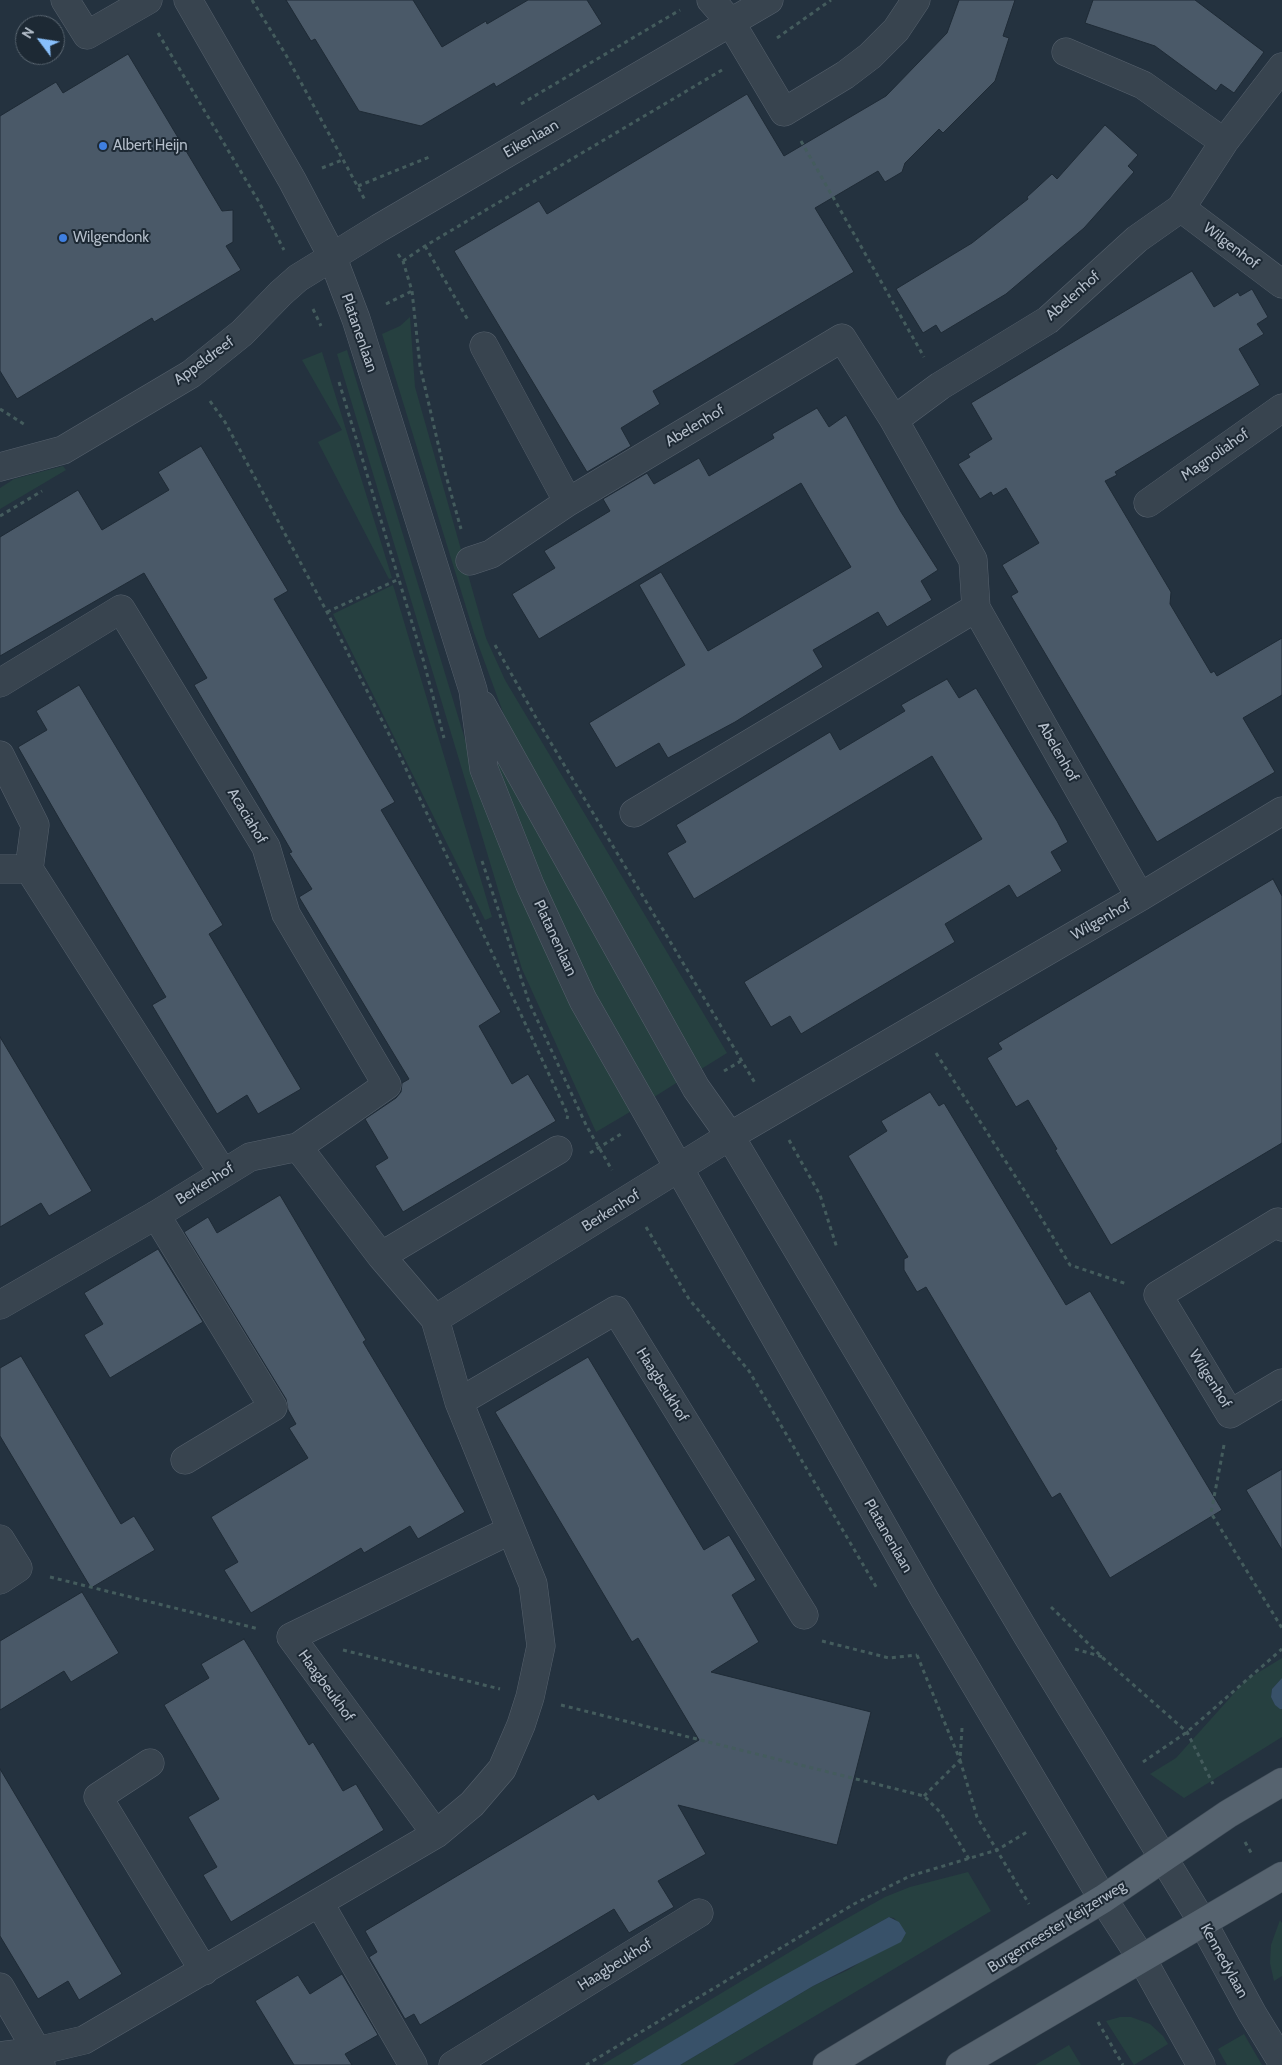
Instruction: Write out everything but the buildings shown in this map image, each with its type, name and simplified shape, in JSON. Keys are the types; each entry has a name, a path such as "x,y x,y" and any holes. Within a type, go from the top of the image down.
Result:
{"main road":[{"name":"Burgemeester Keijzerweg","path":"827,2065 1103,1899 1165,1859 1228,1814 1282,1782"},
{"path":"960,2065 1282,1876"}],"street":[{"path":"66,0 87,35 148,0"},
{"name":"Platanenlaan","path":"188,0 292,180 332,256 356,319 474,690 484,769 530,885 583,1000 925,1600 1103,1899"},
{"path":"711,0 730,23 751,54 784,112 845,75 870,56 896,30 916,0"},
{"name":"Eikenlaan","path":"332,256 769,0"},
{"path":"1066,52 1143,85 1224,142"},
{"name":"Abelenhof","path":"894,420 940,386 1048,320 1137,239 1181,208 1224,142 1282,67"},
{"name":"Wilgenhof","path":"1181,208 1282,284"},
{"name":"Appeldreef","path":"0,467 64,450 191,374 242,334 298,278 332,256"},
{"name":"Abelenhof","path":"470,562 491,554 568,502 842,338 894,420 973,560 976,608 1140,897"},
{"path":"484,346 568,502"},
{"name":"Magnoliahof","path":"1148,502 1282,408"},
{"path":"634,813 976,608"},
{"name":"Acaciahof","path":"0,683 121,609 266,847 286,914 388,1085 298,1147"},
{"name":"Platanenlaan","path":"474,690 696,1088 730,1136 1022,1626 1165,1859"},
{"path":"0,755 35,825 29,869 223,1173"},
{"name":"Wilgenhof","path":"730,1136 1140,897 1282,811"},
{"path":"0,870 29,869"},
{"path":"679,1169 730,1136"},
{"path":"0,2056 39,2058 84,2040 320,1904 436,1834 472,1804 502,1769 521,1725 530,1697 541,1646 533,1584 459,1402 435,1319 381,1256 298,1147"},
{"name":"Berkenhof","path":"0,1305 156,1215 250,1157 298,1147"},
{"path":"381,1256 558,1150"},
{"name":"Berkenhof","path":"435,1319 679,1169"},
{"path":"156,1215 273,1407 185,1460"},
{"path":"1158,1295 1278,1222 1282,1227"},
{"name":"Wilgenhof","path":"1158,1295 1230,1414 1282,1383"},
{"name":"Haagbeukhof","path":"459,1402 616,1310 804,1615"},
{"name":"Haagbeukhof","path":"436,1834 291,1637 511,1530"},
{"path":"0,1539 18,1568 0,1580"},
{"path":"150,1763 98,1797 204,1971"},
{"name":"Kennedylaan","path":"1165,1859 1203,1923 1252,2013 1282,2062"},
{"path":"1103,1899 1142,1959 1201,2065"},
{"path":"320,1904 413,2065"},
{"name":"Haagbeukhof","path":"453,2065 699,1913"},
{"path":"0,1987 39,2058"}],"path":[{"path":"404,261 425,246 751,54 831,0"},
{"path":"514,108 681,10"},
{"path":"784,112 940,386"},
{"path":"358,186 438,152"},
{"path":"425,246 484,346"},
{"path":"191,374 225,422 399,754 568,1115 558,1150"},
{"path":"326,612 365,592 399,579"},
{"path":"918,1025 1026,1192 1070,1265 1158,1295"},
{"path":"1230,1414 1211,1513 1282,1628"},
{"path":"804,1615 810,1638 889,1658 917,1655"},
{"path":"1117,1782 1187,1732 1282,1649"},
{"path":"1103,1658 1187,1732"},
{"path":"586,2065 854,1904 910,1876 997,1850 977,1817 960,1760 924,1796"}],"green space":[{"path":"410,317 415,387 486,638 505,680 727,1053 698,1071 547,811 504,715 474,633 382,334 400,326"},
{"path":"347,350 467,746 492,818 635,1109 596,1132 522,969 337,354"},
{"path":"322,352 392,578 389,579 318,442 342,430 302,360"},
{"path":"63,466 66,470 0,509 0,488 14,479"},
{"path":"393,585 492,917 485,920 333,614"},
{"path":"501,758 536,831 681,1080 651,1099 593,999 492,760"},
{"path":"1282,1658 1282,1678 1272,1689 1271,1697 1275,1705 1282,1709 1282,1737 1184,1798 1150,1774 1176,1758 1246,1680"},
{"path":"968,1872 991,1911 733,2065 680,2065 813,1986 848,1970 906,1933 894,1918 889,1917 632,2065 602,2065 828,1929 885,1897 910,1887"},
{"path":"1280,1920 1282,1923 1282,1976 1274,1981 1270,1963 1271,1945"},
{"path":"1120,2017 1131,2017 1150,2024 1163,2036 1168,2044 1134,2065 1106,2021"},
{"path":"1244,2034 1262,2065 1227,2065 1218,2049"},
{"path":"1069,2045 1081,2065 1035,2065"}],"water":[{"path":"1282,1678 1282,1709 1280,1709 1275,1705 1271,1697 1272,1689"},
{"path":"889,1917 899,1922 906,1933 901,1942 813,1986 680,2065 632,2065 765,1986"}],"place":[{"name":"Albert Heijn","path":"103,146"},
{"name":"Wilgendonk","path":"63,238"}]}
